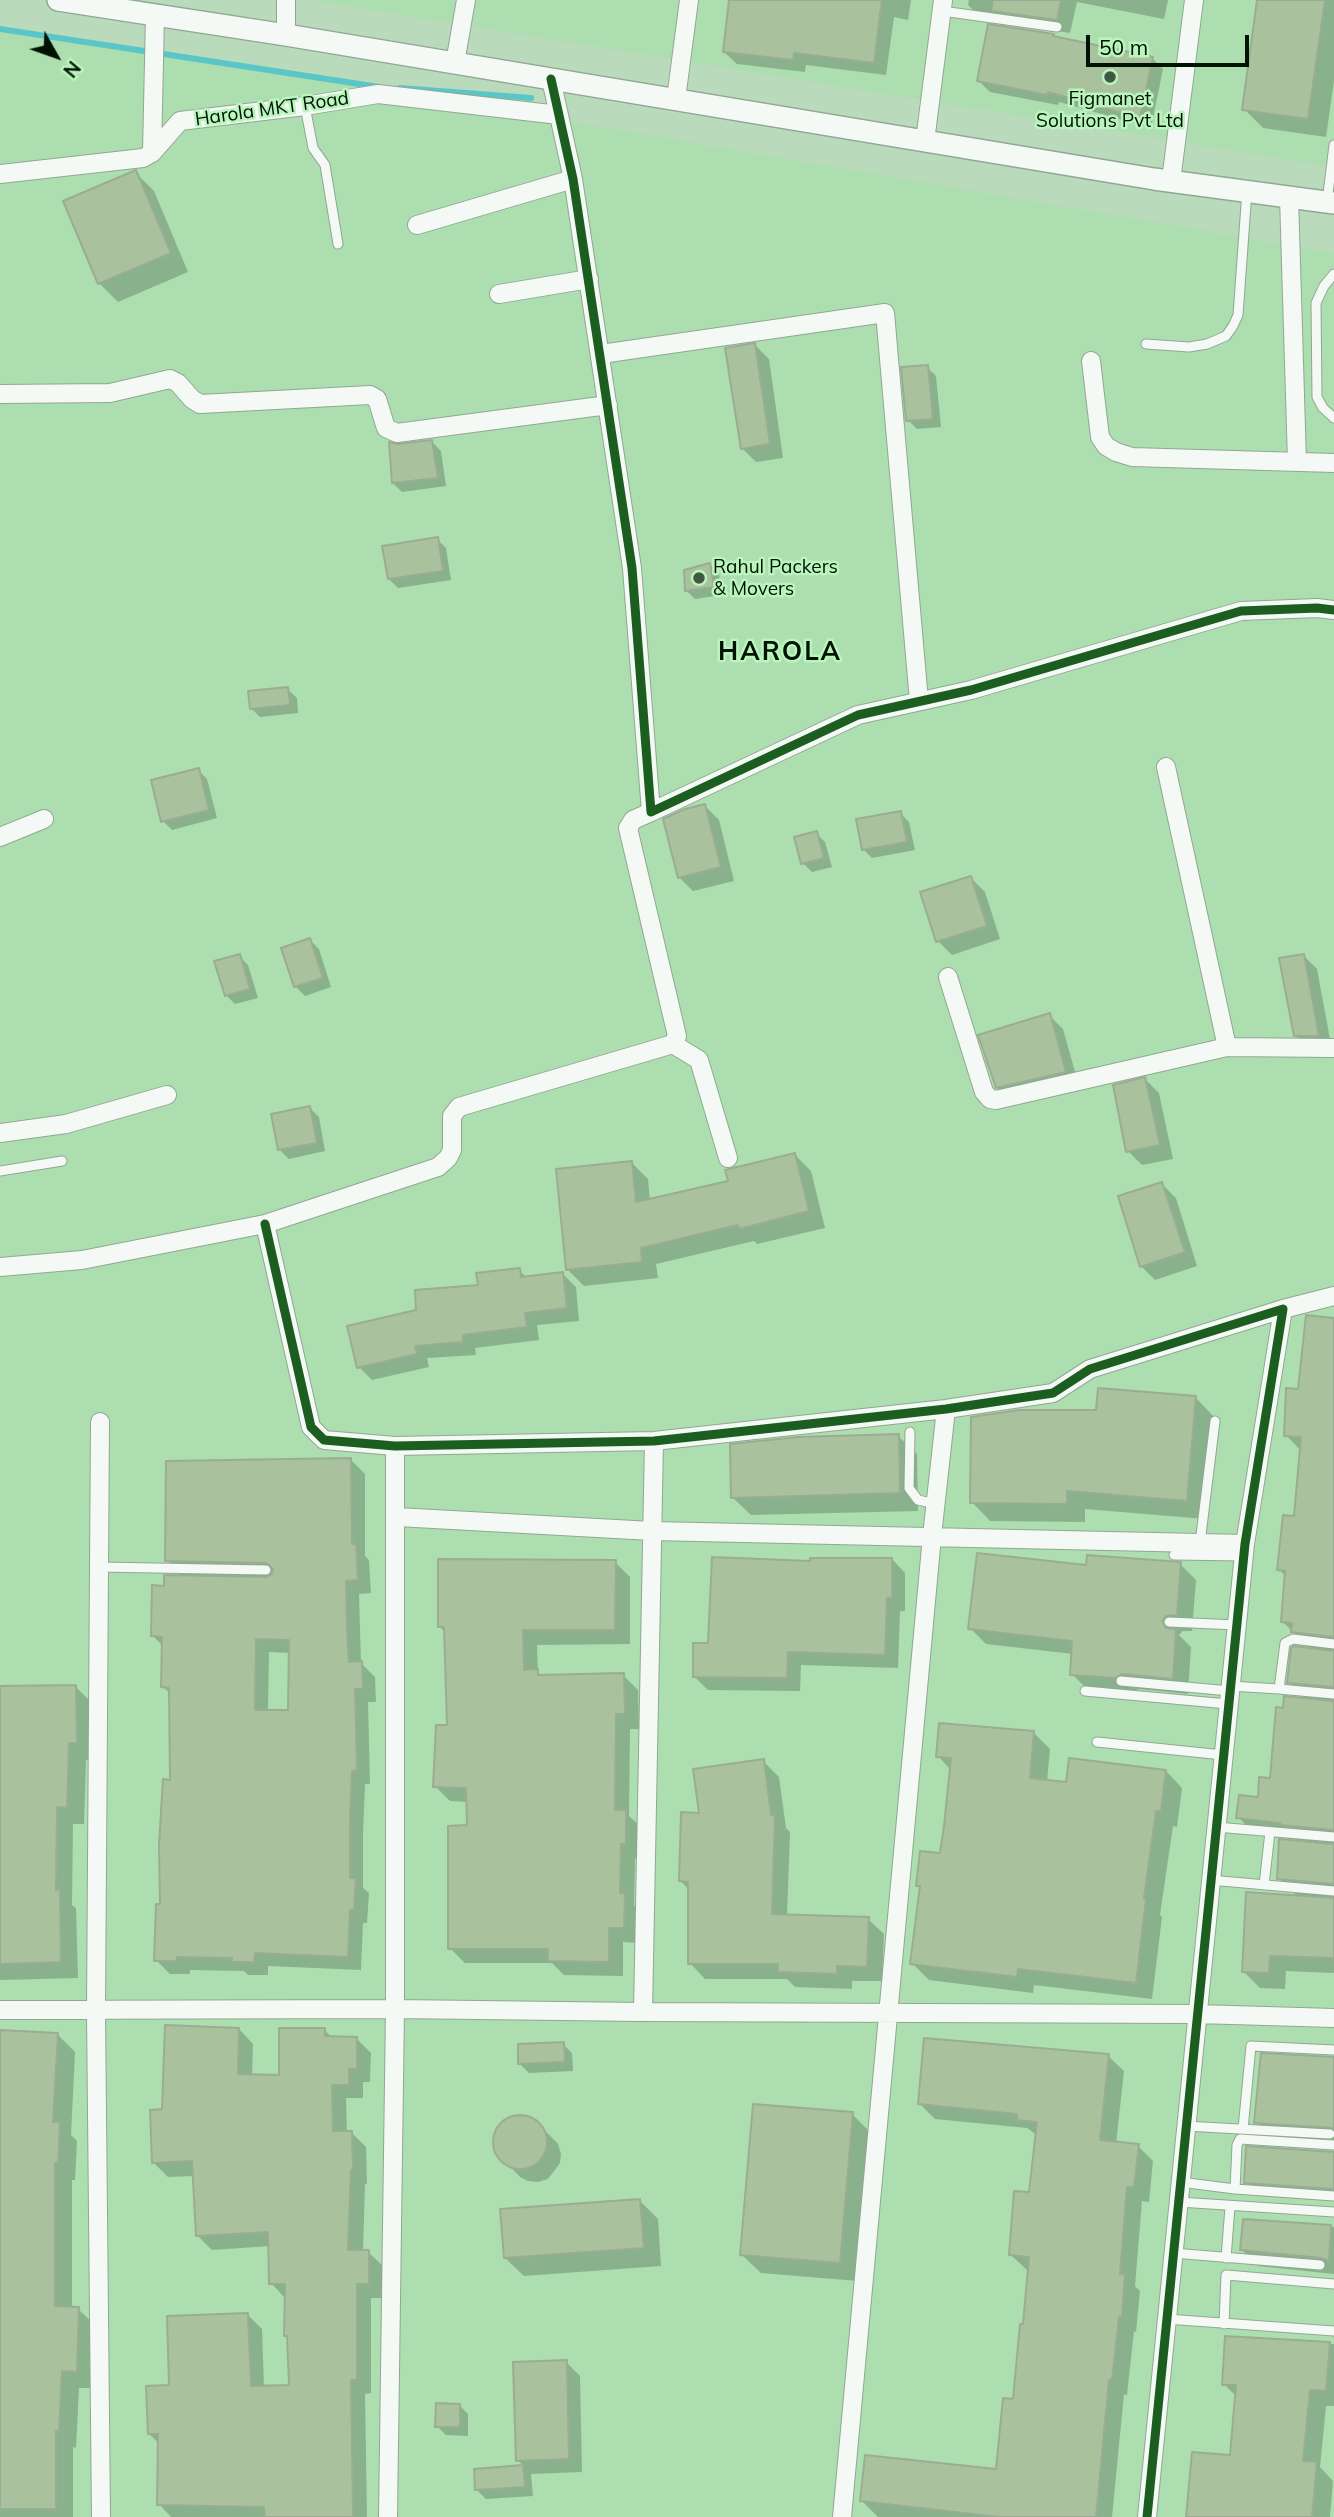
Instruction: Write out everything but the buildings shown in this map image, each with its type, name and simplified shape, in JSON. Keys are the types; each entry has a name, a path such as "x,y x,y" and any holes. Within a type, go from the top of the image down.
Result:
{"street":[{"path":"58,0 155,22 286,35 1171,181 1330,203"},
{"path":"286,0 286,35"},
{"path":"456,63 466,0"},
{"path":"676,99 689,0"},
{"path":"1171,181 1194,0"},
{"path":"925,141 943,6"},
{"path":"0,174 143,158 152,153 155,22"},
{"path":"551,79 573,179 632,568 651,812"},
{"name":"Harola MKT Road","path":"152,153 180,121 378,94 559,116"},
{"path":"417,225 573,179"},
{"path":"1289,197 1297,462"},
{"path":"499,295 589,279"},
{"path":"601,354 885,313 919,701"},
{"path":"1091,361 1100,436 1106,446 1116,452 1132,457 1334,463"},
{"path":"0,394 110,393 170,379 200,404 370,396 377,399 386,428 397,433 608,405"},
{"path":"0,1267 82,1260 265,1224 443,1164 452,1150 453,1113 459,1107 673,1044 677,1036 628,828 633,820 858,715 971,690 1241,611 1317,608 1334,610"},
{"path":"1166,767 1227,1047"},
{"path":"0,837 44,818"},
{"path":"948,977 984,1092 990,1099 996,1100 1227,1047 1334,1048"},
{"path":"673,1044 699,1060 728,1158"},
{"path":"0,1133 66,1124 167,1095"},
{"path":"265,1224 311,1427 324,1440 396,1446 654,1441 946,1409 1053,1393 1090,1369 1283,1309 1334,1296"},
{"path":"1146,2517 1244,1550 1283,1309"},
{"path":"842,2517 946,1409"},
{"path":"100,1422 96,2011 101,2517"},
{"path":"643,2012 654,1441"},
{"path":"388,2517 395,2009 396,1446"},
{"path":"397,1517 652,1531 1200,1543 1244,1550"},
{"path":"0,2010 395,2009 1197,2014 1334,2018"}],"lane":[{"path":"943,6 1057,27"},
{"path":"305,106 313,148 325,165 338,244"},
{"path":"1330,203 1334,145"},
{"path":"1146,344 1189,347 1207,344 1226,336 1233,326 1238,315 1247,191"},
{"path":"1334,274 1324,286 1316,303 1316,317 1317,397 1323,408 1334,418"},
{"path":"0,1171 62,1161"},
{"path":"1200,1543 1215,1421"},
{"path":"911,1432 909,1488 918,1500 936,1504"},
{"path":"1174,1555 1244,1550"},
{"path":"99,1567 266,1570"},
{"path":"1169,1622 1237,1625"},
{"path":"1279,1689 1285,1643 1293,1639 1334,1644"},
{"path":"1121,1681 1229,1693"},
{"path":"1085,1691 1229,1693 1279,1689 1334,1694"},
{"path":"1097,1742 1223,1755"},
{"path":"1216,1828 1334,1837"},
{"path":"1264,1885 1270,1832"},
{"path":"1210,1881 1334,1891"},
{"path":"1243,2129 1251,2046 1334,2050"},
{"path":"1185,2126 1330,2134"},
{"path":"1235,2189 1237,2145 1240,2139 1334,2145"},
{"path":"1180,2182 1334,2196"},
{"path":"1178,2202 1334,2212"},
{"path":"1226,2258 1230,2207"},
{"path":"1173,2253 1320,2265"},
{"path":"1224,2324 1226,2274 1334,2284"},
{"path":"1166,2319 1334,2331"}],"shaded area":[{"path":"311,0 1334,0 1334,167"},
{"path":"0,32 362,86 1334,253 1334,2517 0,2517"}],"waterway":[{"path":"0,29 379,87"},
{"path":"400,88 531,98"}],"cycle path":[{"path":"551,79 573,179 632,568 651,812 858,715 971,690 1241,611 1317,608 1334,610"},
{"path":"265,1224 311,1427 324,1440 395,1446 654,1441 946,1409 1053,1393 1090,1369 1283,1309 1245,1544 1147,2517"}],"place":[{"name":"Figmanet Solutions Pvt Ltd","path":"1110,77"},
{"name":"Rahul Packers & Movers","path":"699,578"}],"district":[{"name":"HAROLA","path":"780,652"}]}
